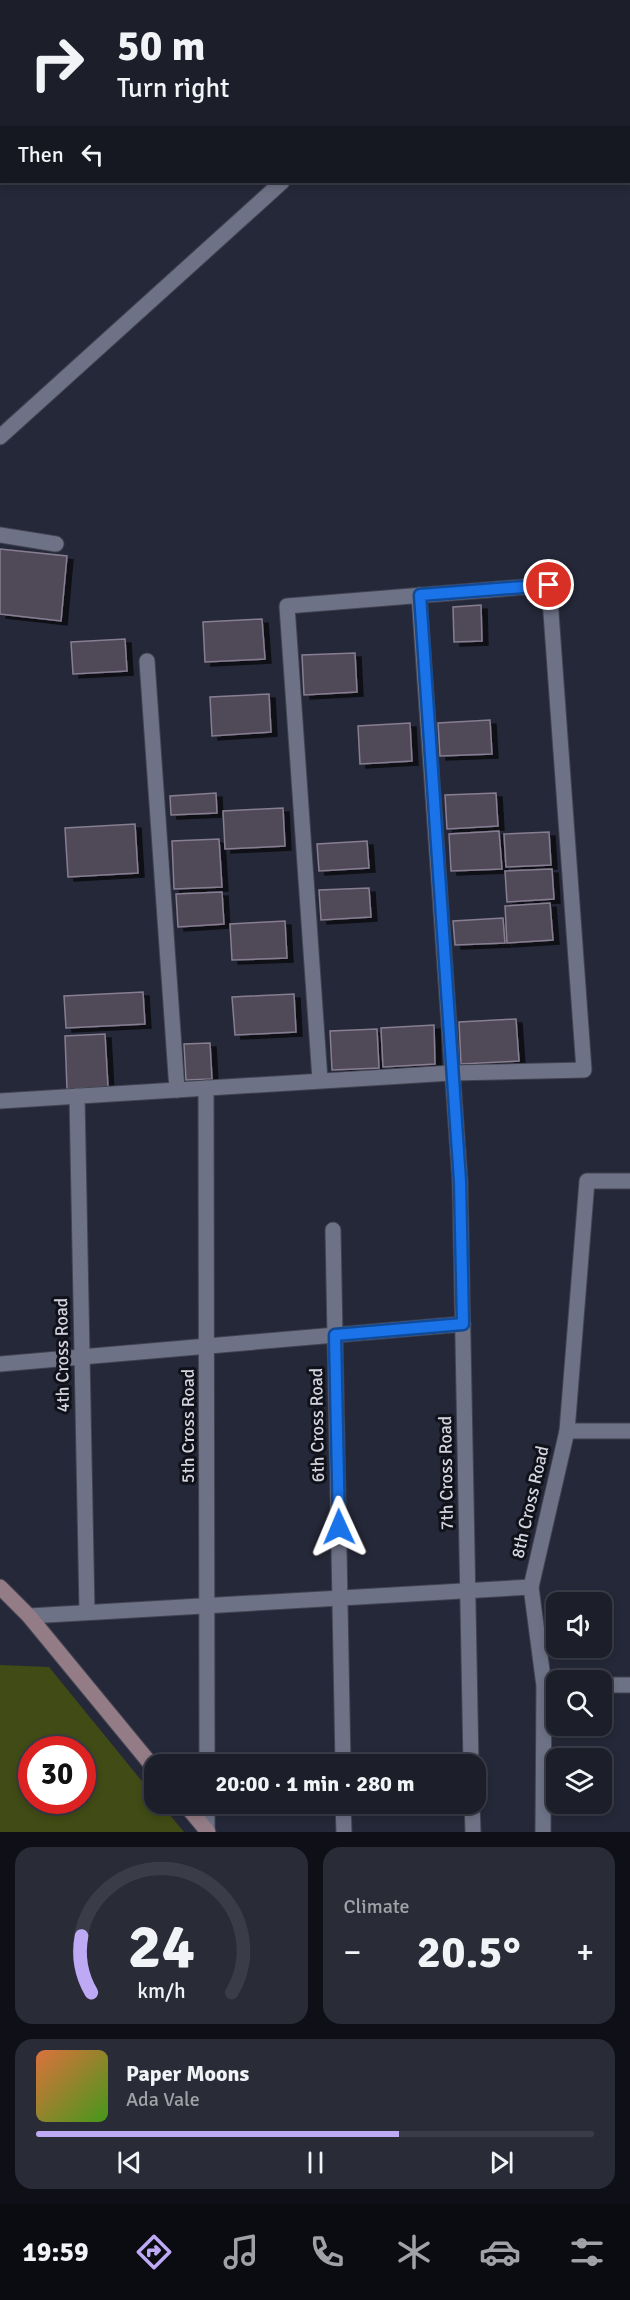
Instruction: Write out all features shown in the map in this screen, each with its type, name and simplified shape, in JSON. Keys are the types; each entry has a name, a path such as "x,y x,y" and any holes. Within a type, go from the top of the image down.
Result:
{"street":[{"path":"0,437 281,183"},
{"path":"0,535 56,544"},
{"path":"0,1101 451,1072 584,1070 549,585 287,606 320,1080"},
{"name":"7th Cross Road","path":"420,595 460,1181 471,1754"},
{"path":"147,661 177,1090"},
{"name":"5th Cross Road","path":"206,1088 207,1754"},
{"name":"4th Cross Road","path":"77,1096 87,1612"},
{"name":"8th Cross Road","path":"547,1670 531,1587 567,1431 587,1181 630,1181"},
{"name":"6th Cross Road","path":"333,1230 343,1754"},
{"path":"0,1364 463,1324"},
{"path":"567,1431 630,1431"},
{"path":"0,1587 29,1616 144,1756"},
{"path":"29,1616 531,1587"},
{"path":"612,1685 630,1685"},
{"name":"8th Cross Road","path":"543,1832 548,1736"},
{"path":"193,1814 207,1832"},
{"path":"207,1814 207,1832"},
{"path":"343,1814 344,1832"},
{"path":"472,1814 473,1832"}],"green space":[{"path":"0,1665 49,1667 144,1784 144,1814 169,1814 184,1832 0,1832"}],"building":[{"path":"0,549 67,556 61,621 0,614"},
{"path":"481,605 482,641 454,642 453,607"},
{"path":"262,619 265,659 205,662 203,622"},
{"path":"125,639 127,671 73,674 71,642"},
{"path":"355,653 357,692 304,695 302,655"},
{"path":"269,694 271,732 212,736 210,697"},
{"path":"490,720 492,754 440,756 438,723"},
{"path":"410,723 412,761 360,764 358,726"},
{"path":"216,793 217,813 171,815 170,796"},
{"path":"496,793 498,826 447,829 445,795"},
{"path":"283,808 285,846 225,849 223,811"},
{"path":"135,824 138,873 68,877 65,828"},
{"path":"499,831 502,869 451,871 449,834"},
{"path":"549,832 551,865 506,867 504,834"},
{"path":"219,839 222,887 174,889 172,841"},
{"path":"367,841 369,868 319,871 317,844"},
{"path":"552,869 554,899 507,902 505,871"},
{"path":"369,888 371,917 321,920 319,890"},
{"path":"222,892 224,924 178,927 176,894"},
{"path":"550,903 553,940 507,943 505,906"},
{"path":"503,918 505,943 455,945 453,921"},
{"path":"285,921 287,958 232,960 230,924"},
{"path":"143,992 145,1024 66,1028 64,996"},
{"path":"294,994 296,1032 235,1035 232,997"},
{"path":"516,1019 519,1061 461,1064 459,1022"},
{"path":"434,1025 435,1064 383,1067 381,1028"},
{"path":"377,1029 379,1068 332,1070 330,1031"},
{"path":"105,1034 108,1087 67,1089 65,1036"},
{"path":"210,1043 212,1079 186,1080 184,1044"}],"route":[{"path":"339,1527 335,1335 463,1324 460,1181 449,1049 420,595 549,585"}]}
